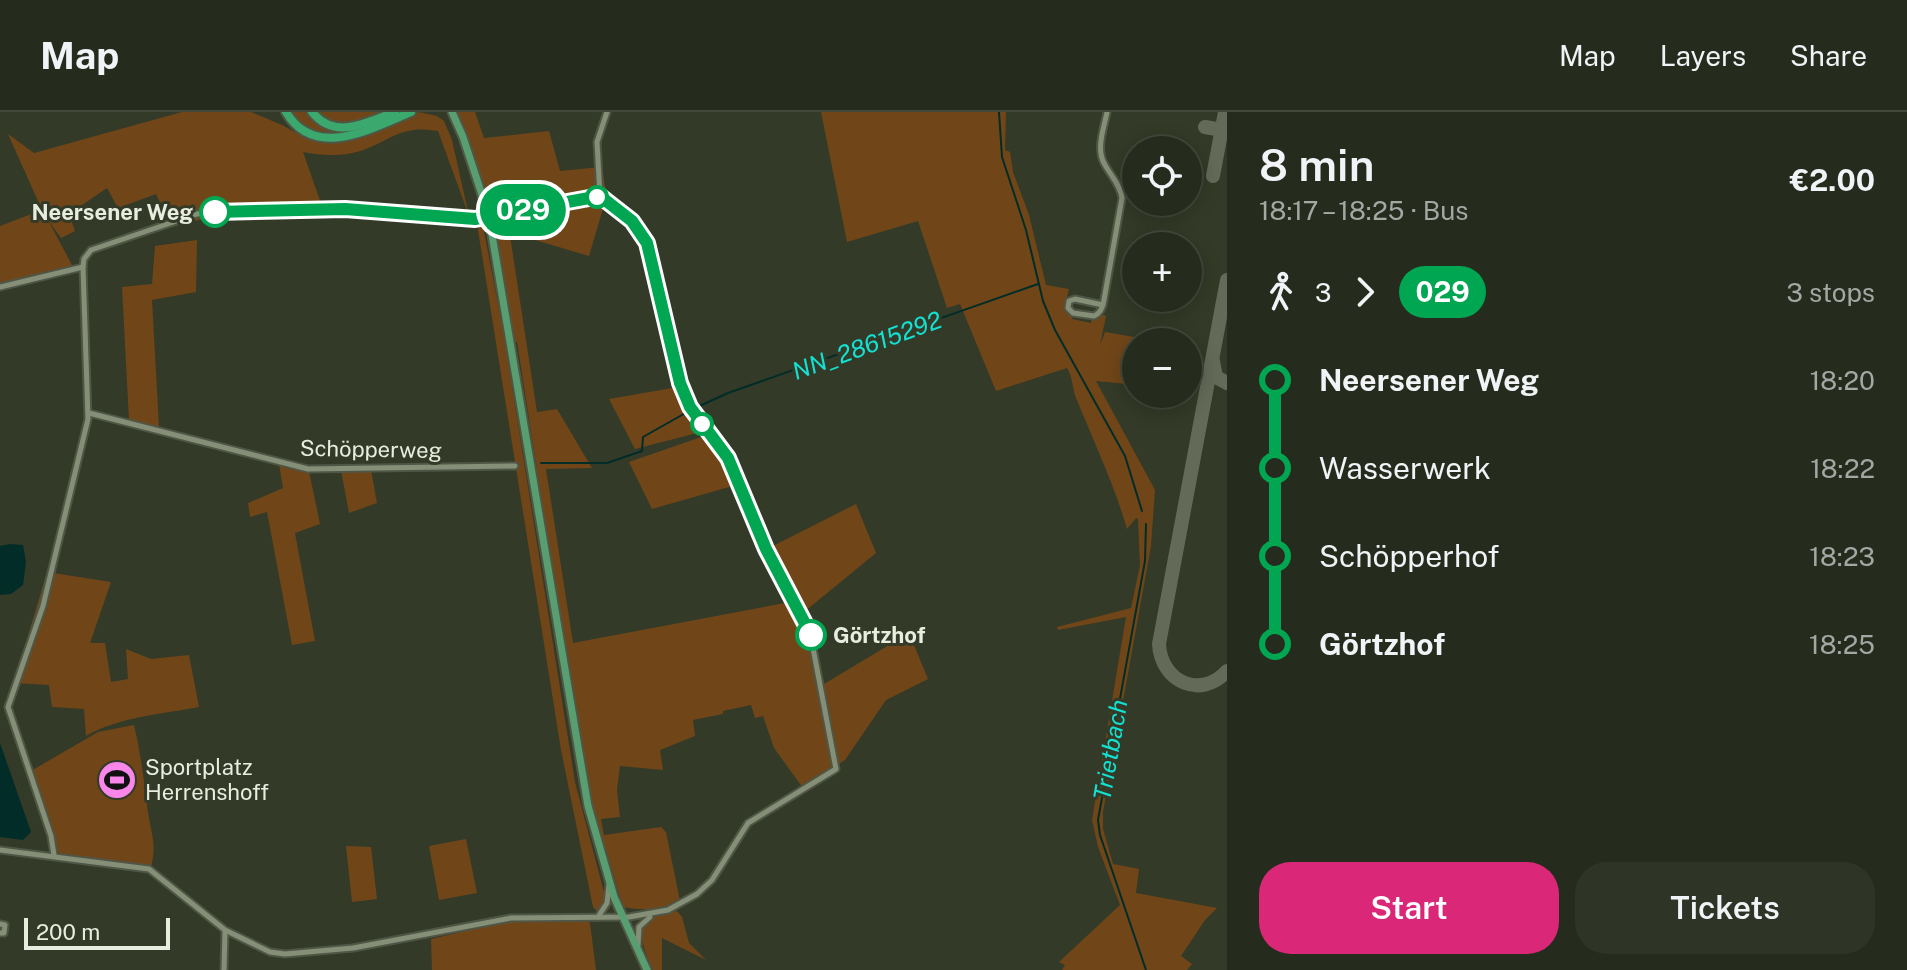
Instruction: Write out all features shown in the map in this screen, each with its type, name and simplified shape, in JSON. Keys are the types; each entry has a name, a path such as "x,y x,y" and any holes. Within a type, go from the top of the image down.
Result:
{"highway":[{"path":"286,112 302,130 330,139 349,136 411,112"},
{"path":"312,112 321,121 337,128 351,127 389,113"}],"main road":[{"path":"443,112 460,129"},
{"path":"452,112 491,229 577,750 593,826 622,917 645,968"}],"street":[{"path":"600,196 597,142 607,112"},
{"path":"1103,305 1074,299 1069,301 1068,308 1073,313 1094,316 1103,305 1122,198 1101,156 1107,112"},
{"path":"54,855 51,836 8,707 43,606 89,413 83,267 84,259 91,250 197,214 233,210 345,209 475,219 600,196 632,221 647,243 680,383 690,407 728,458 766,549 809,627 836,769 748,823 712,880 682,904 645,919 638,929 637,938 645,968"},
{"path":"0,287 83,267"},
{"name":"Schöpperweg","path":"89,413 308,469 515,466"},
{"path":"0,850 151,870 225,930 261,949 285,954 380,945 516,917 655,914"},
{"path":"598,917 607,903 609,880"},
{"path":"0,924 5,925 4,933 0,933"},
{"path":"224,970 225,930"}],"shaded area":[{"path":"182,112 251,112 304,137 323,142 345,142 419,112 437,116 444,121 452,140 469,216 438,131 417,130 400,133 366,149 343,155 303,152 324,212 228,216 171,227 156,194 118,208 107,188 69,214 75,231 61,238 48,220 73,267 0,285 0,226 42,210 8,134 34,153"},
{"path":"292,112 310,112 331,131 331,135 308,128"},
{"path":"316,112 383,112 357,122 341,123 332,122"},
{"path":"453,112 475,112 484,138 549,131 560,171 601,167 607,195 589,256 535,240 532,211 507,216 537,412 557,409 592,468 546,469 573,643 790,602 763,551 856,504 876,553 804,612 812,629 824,684 909,633 928,679 886,700 845,760 803,788 774,748 763,716 755,718 751,705 693,720 695,736 660,750 663,770 620,766 617,790 620,817 601,819 604,835 661,827 666,832 680,901 659,908 623,907 586,783 517,342 494,229 497,228 495,218 507,215 494,214 491,204 488,205"},
{"path":"821,112 1006,112 1005,150 1010,152 1046,285 1069,289 1067,297 1070,298 1065,307 1072,319 1091,323 1092,318 1101,314 1106,316 1100,345 1105,332 1122,335 1122,384 1096,381 1155,490 1151,546 1103,812 1103,829 1113,864 1139,869 1136,893 1217,908 1181,956 1192,964 1187,970 1062,970 1065,965 1059,962 1120,905 1098,847 1092,820 1126,617 1058,630 1057,627 1131,608 1140,565 1138,519 1127,529 1067,368 996,391 960,304 947,308 918,221 847,242"},
{"path":"482,221 503,330 575,782 606,901 598,912 593,907 561,750 478,230"},
{"path":"197,240 196,292 152,300 159,427 129,420 122,287 152,284 155,246"},
{"path":"678,387 701,432 635,449 609,399"},
{"path":"704,436 720,449 736,485 652,509 629,462"},
{"path":"279,464 309,471 320,524 295,533 315,641 292,645 267,512 250,517 248,503 283,488"},
{"path":"341,470 371,470 377,503 349,513"},
{"path":"47,572 111,582 90,643 105,643 111,682 128,679 126,649 151,659 189,655 199,707 126,720 86,736 84,709 52,707 49,685 14,683"},
{"path":"134,725 153,839 151,867 60,854 31,771 98,732"},
{"path":"466,839 477,893 439,900 429,846"},
{"path":"346,846 371,847 377,899 352,902"},
{"path":"677,911 682,917 689,943 706,960 662,938 662,970 653,970 644,947 642,930 652,918"},
{"path":"586,920 590,923 596,970 432,970 431,939 504,922"}],"water":[{"path":"23,545 26,562 23,585 11,594 0,595 0,546"},
{"path":"0,743 31,832 23,840 0,837"}],"waterway":[{"name":"Trietbach","path":"999,112 1002,157 1026,230 1043,301 1055,330 1125,456 1142,511"},
{"name":"NN_28615292","path":"695,408 728,393 1038,284"},
{"name":"NN_28615292","path":"541,463 607,463 642,451 643,437 689,411"},
{"name":"Trietbach","path":"1146,524 1145,561 1098,820 1100,835 1146,970"}],"taxiway":[{"path":"1213,176 1225,112"},
{"path":"1205,127 1222,130"},
{"path":"1227,280 1159,644 1167,668 1184,683 1206,684 1227,671"},
{"path":"1213,361 1216,377 1227,383"}],"bus line":[{"name":"029","path":"215,212 345,209 475,219 600,196 608,201 632,221 647,243 671,354 690,407 728,458 766,549 811,635"}],"place":[{"name":"Neersener Weg","path":"215,212"},
{"name":"Görtzhof","path":"811,635"},
{"name":"Sportplatz Herrenshoff","path":"117,780"}]}
